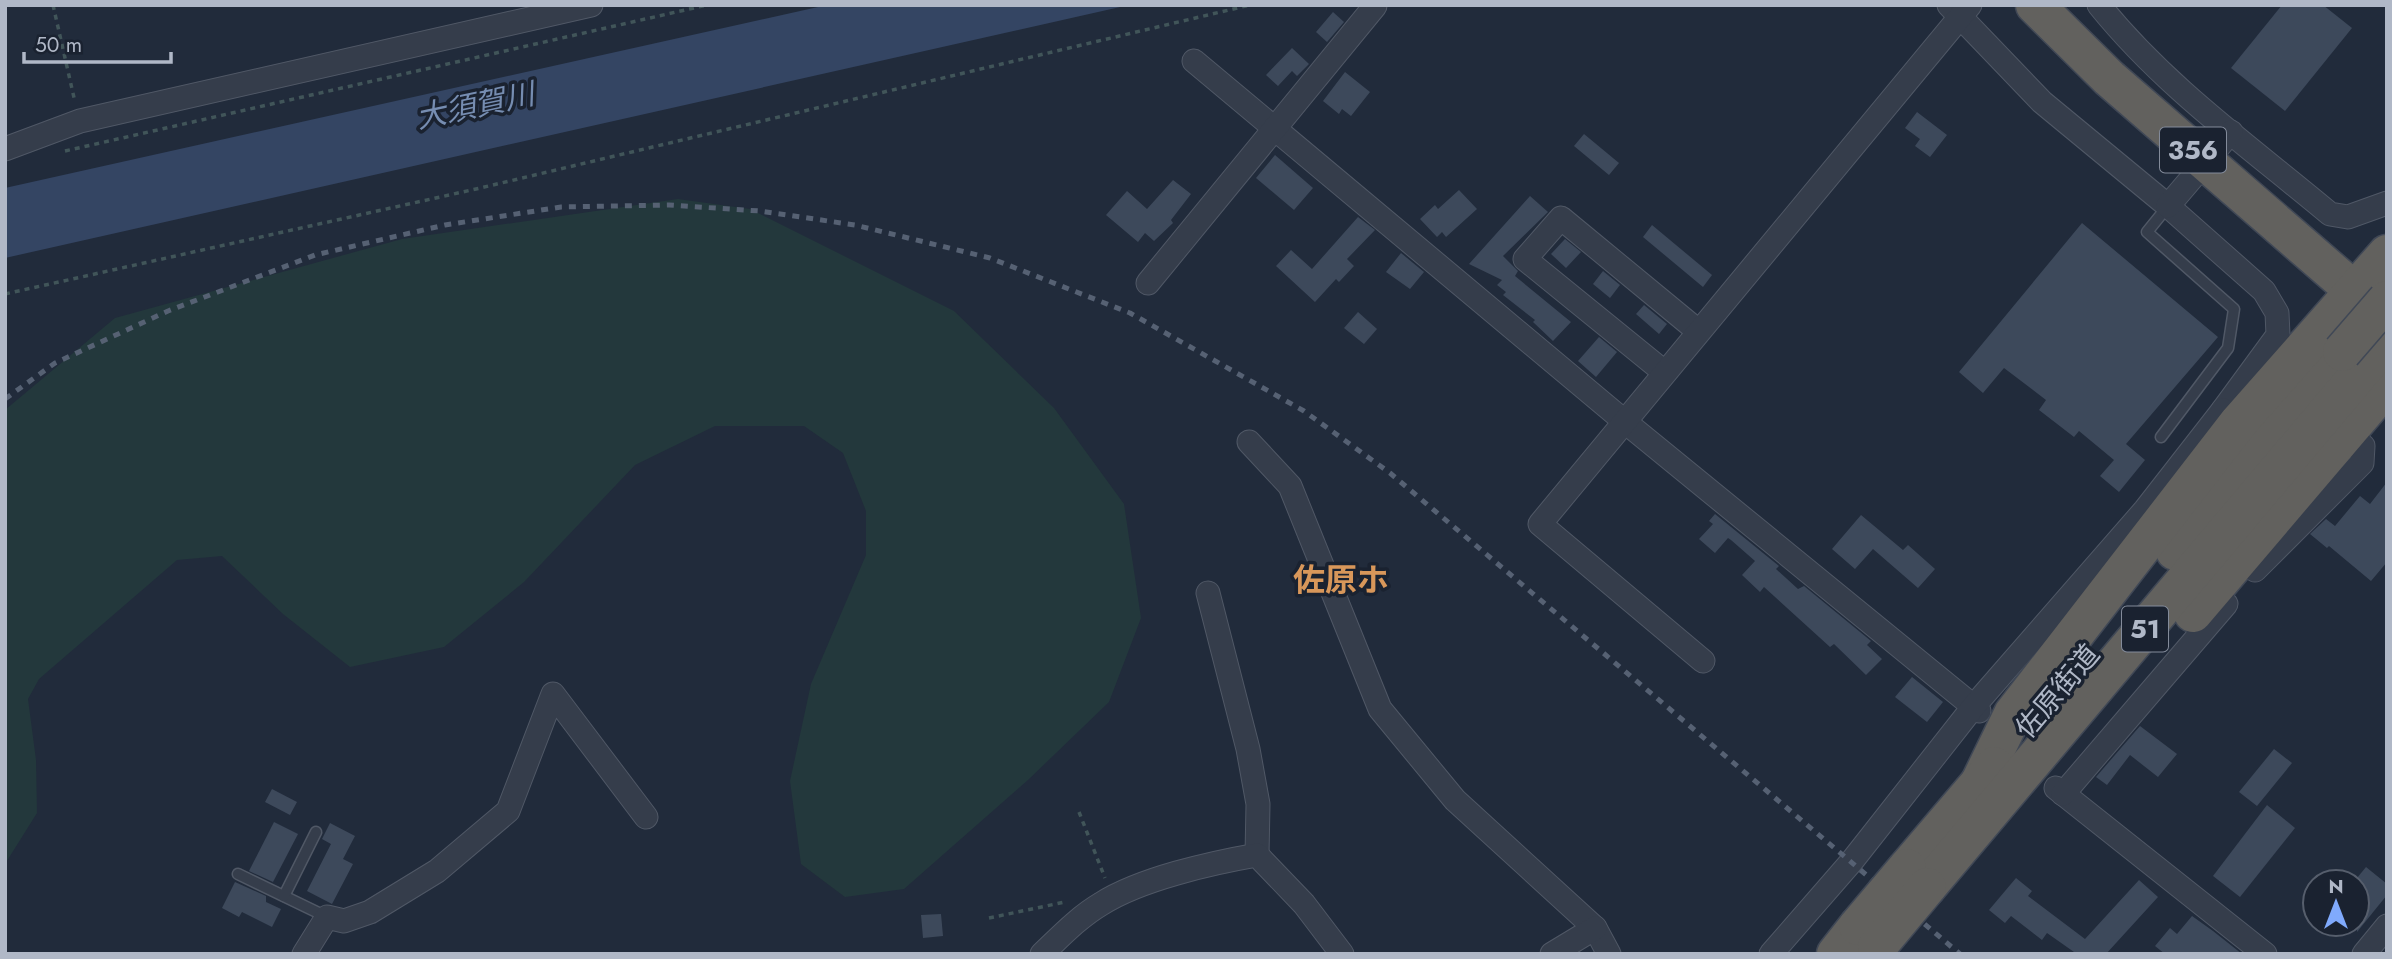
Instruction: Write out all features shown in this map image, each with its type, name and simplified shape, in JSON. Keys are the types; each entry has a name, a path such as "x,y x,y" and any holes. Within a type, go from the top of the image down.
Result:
{"highway":[{"name":"356","path":"2035,5 2109,78 2371,295 2387,320"},
{"path":"1986,796 2013,714 2231,416 2371,295 2387,254"},
{"name":"佐原街道","path":"2364,369 2371,295"},
{"name":"佐原街道","path":"1861,945 1986,796 2387,341"},
{"path":"1986,796 2068,758 2347,433 2364,369"}],"street":[{"path":"5,149 80,121 591,5"},
{"path":"2099,5 2129,42 2180,92 2330,215 2348,217 2387,203"},
{"path":"1148,283 1375,6"},
{"path":"1703,661 1540,524 1959,9 2042,102 2168,206 2264,291 2277,313 2278,335 2231,416 2145,510 1771,954"},
{"path":"1194,61 1624,421 1977,708"},
{"path":"2168,206 2231,132"},
{"path":"1664,372 1525,259 1561,218 1698,331"},
{"path":"2265,954 2059,791 2268,553 2362,463 2363,446 2347,433"},
{"path":"1249,442 1290,486 1380,709 1426,769 1455,800 1595,928 1609,954"},
{"path":"1208,593 1248,749 1258,804 1257,855 1304,904 1342,954"},
{"path":"304,954 327,917 344,921 370,912 437,871 508,811 553,694 646,817"},
{"path":"1042,954 1106,901 1223,861 1257,855"},
{"path":"2364,954 2387,926"},
{"path":"1552,954 1595,928"}],"lane":[{"path":"2161,437 2228,348 2234,309 2147,232 2168,206"},
{"path":"284,896 316,832"},
{"path":"238,874 327,917"}],"path":[{"path":"53,5 80,121"},
{"path":"59,152 707,5"},
{"path":"5,293 476,189 1250,5"},
{"path":"989,918 1069,901 1106,901 1079,812"}],"green space":[{"path":"678,199 750,209 954,311 1054,408 1124,504 1141,618 1109,702 1028,780 904,889 845,897 801,864 790,781 811,684 866,555 866,511 843,453 804,426 715,426 635,465 524,582 444,647 350,667 283,614 222,556 177,560 39,679 28,699 36,760 37,813 5,864 5,410 115,318 402,239"}],"water":[{"name":"大須賀川","path":"827,5 1129,5 5,258 5,188"}],"building":[{"path":"2282,5 2323,5 2352,28 2285,111 2231,68"},
{"path":"1333,12 1344,22 1327,42 1316,32"},
{"path":"1292,48 1309,64 1297,76 1292,71 1278,86 1266,75"},
{"path":"1345,72 1370,92 1351,116 1342,109 1339,114 1323,101"},
{"path":"1917,112 1947,135 1930,157 1915,146 1920,139 1905,128"},
{"path":"1584,134 1619,163 1609,175 1574,146"},
{"path":"1275,155 1313,188 1294,210 1256,178"},
{"path":"1173,180 1191,194 1171,220 1173,223 1154,241 1145,233 1138,242 1106,215 1127,191 1147,209"},
{"path":"1459,190 1477,209 1446,237 1442,232 1437,237 1420,219 1435,205 1438,209"},
{"path":"1530,196 1548,212 1503,256 1518,271 1515,276 1571,322 1553,341 1533,322 1535,320 1503,295 1506,292 1497,285 1502,280 1469,264"},
{"path":"1358,217 1375,230 1347,259 1354,266 1339,282 1336,279 1315,302 1276,266 1291,250 1312,269"},
{"path":"2082,223 2218,337 2126,444 2145,460 2119,492 2100,476 2114,460 2079,431 2074,437 2039,410 2046,400 2004,368 1983,393 1959,372"},
{"path":"1652,225 1712,275 1703,287 1643,237"},
{"path":"1565,239 1581,252 1566,268 1551,254"},
{"path":"1401,253 1424,272 1410,289 1386,272"},
{"path":"1603,271 1620,285 1610,298 1593,284"},
{"path":"1644,305 1667,324 1659,334 1636,314"},
{"path":"1358,312 1377,329 1364,344 1344,328"},
{"path":"1599,337 1617,352 1596,377 1578,361"},
{"path":"2387,482 2387,562 2371,581 2310,534 2326,519 2335,526 2360,496 2370,504"},
{"path":"1715,514 1779,566 1776,569 1798,589 1804,586 1871,641 1867,645 1882,659 1866,675 1834,644 1830,647 1764,587 1760,592 1742,575 1755,561 1731,540 1728,538 1715,553 1699,539 1713,524 1709,521"},
{"path":"1861,515 1903,550 1908,545 1935,569 1918,588 1873,549 1855,569 1832,549"},
{"path":"1912,677 1943,702 1927,722 1895,697"},
{"path":"2140,726 2177,754 2158,777 2130,755 2107,785 2096,777"},
{"path":"2274,749 2292,763 2257,806 2239,792"},
{"path":"272,789 297,802 290,815 265,802"},
{"path":"2267,805 2295,828 2240,897 2213,876"},
{"path":"274,822 298,834 273,882 249,871"},
{"path":"330,823 355,836 343,859 353,864 332,904 307,891 331,844 322,839"},
{"path":"2371,871 2387,884 2387,895 2371,915"},
{"path":"2016,878 2032,891 2028,896 2085,939 2139,880 2158,897 2106,954 2072,954 2074,952 2047,933 2042,940 2011,916 2005,923 1989,910"},
{"path":"235,882 266,896 266,902 281,909 272,927 242,912 239,917 222,908"},
{"path":"941,914 943,936 923,938 921,915"},
{"path":"2192,916 2242,954 2165,954 2155,946 2170,928 2177,934"}],"railway":[{"path":"5,399 55,363 168,311 315,255 445,225 561,207 669,205 760,211 855,225 990,258 1130,313 1304,411 1390,473 1960,954"}],"district":[{"name":"佐原ホ","path":"1341,580"}]}
